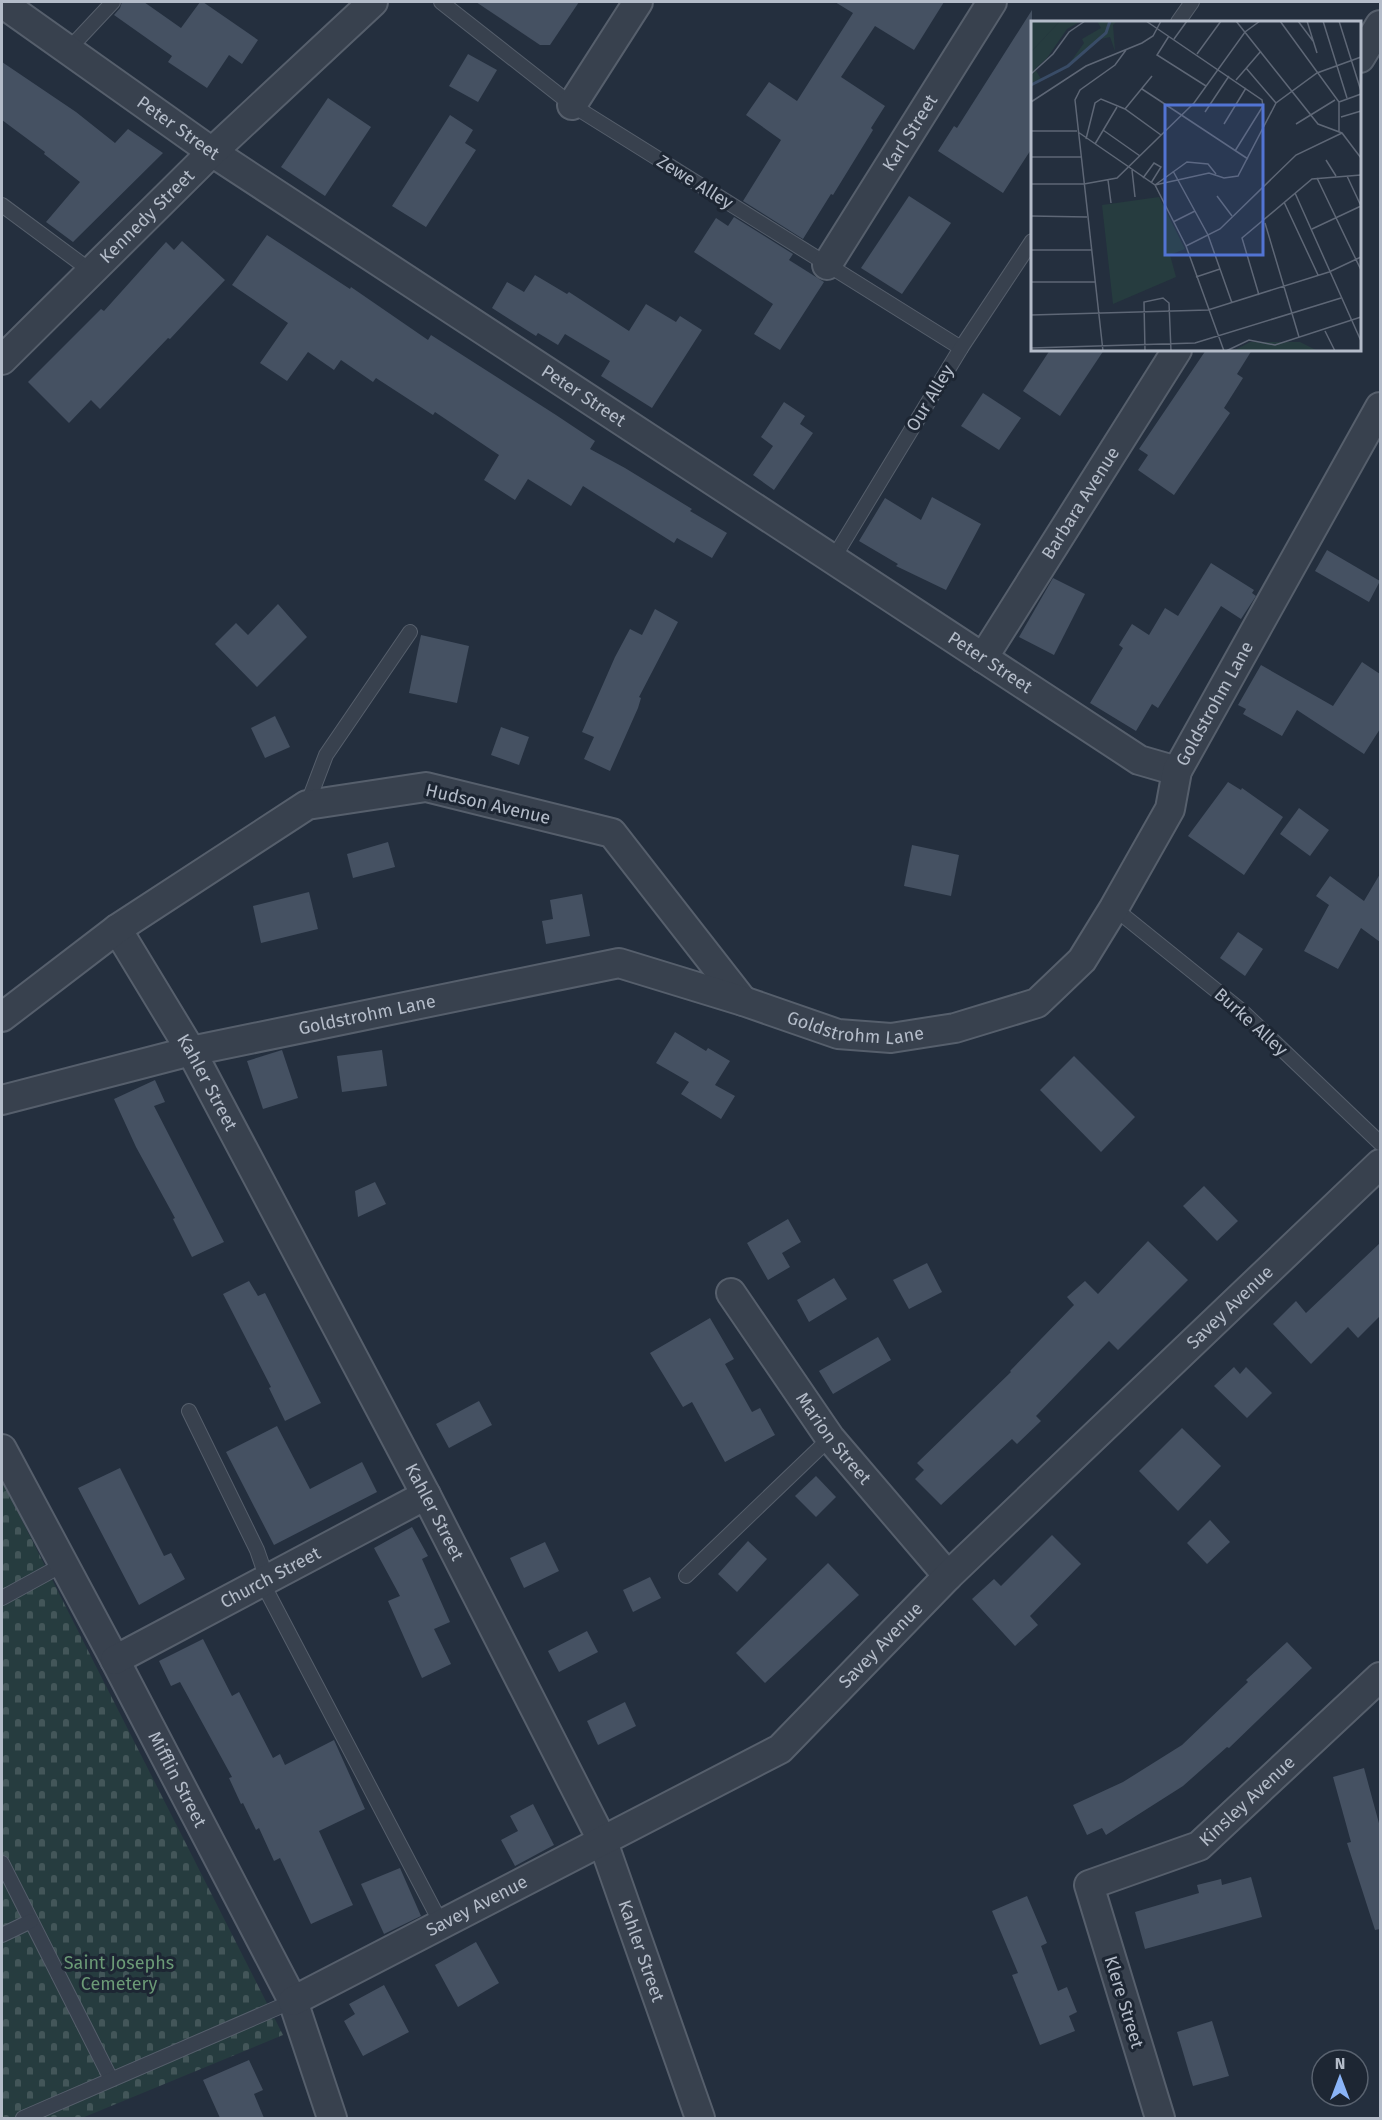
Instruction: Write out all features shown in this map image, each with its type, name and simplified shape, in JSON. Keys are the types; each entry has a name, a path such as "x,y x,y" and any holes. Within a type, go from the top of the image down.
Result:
{"street":[{"name":"Kennedy Street","path":"2,360 212,152 373,2"},
{"path":"572,105 638,2"},
{"name":"Karl Street","path":"827,265 992,2"},
{"name":"Peter Street","path":"2,3 212,152 1138,760 1177,771"},
{"path":"1361,55 1380,25"},
{"name":"Barbara Avenue","path":"983,657 1176,351"},
{"name":"Goldstrohm Lane","path":"2,1100 192,1051 619,963 743,1000 838,1034 891,1038 955,1028 1037,1003 1082,960 1114,908 1170,809 1177,771 1380,407"},
{"name":"Hudson Avenue","path":"2,1017 117,929 307,805 426,787 612,833 743,1000"},
{"name":"Kahler Street","path":"117,929 192,1051 426,1495 603,1842 700,2118"},
{"name":"Savey Avenue","path":"293,2001 780,1749 948,1576 1380,1164"},
{"name":"Marion Street","path":"731,1293 830,1438 948,1576"},
{"name":"Mifflin Street","path":"2,1449 115,1659 293,2001 332,2118"},
{"name":"Church Street","path":"115,1659 426,1495"},
{"name":"Kinsley Avenue","path":"1089,1885 1199,1846 1380,1677"},
{"name":"Klere Street","path":"1089,1885 1160,2118"}],"lane":[{"path":"68,50 113,2"},
{"name":"Zewe Alley","path":"441,2 572,105 961,348"},
{"path":"1179,21 1192,2"},
{"path":"2,205 92,271"},
{"name":"Our Alley","path":"833,559 961,348 1031,243"},
{"path":"307,805 326,754 410,632"},
{"name":"Burke Alley","path":"1114,908 1242,1012 1380,1143"},
{"path":"189,1411 257,1550 264,1580 442,1925"},
{"path":"686,1576 830,1438"},
{"path":"2,1598 64,1563"},
{"path":"2,1863 111,2079"},
{"path":"2,1935 31,1921"},
{"path":"23,2118 293,2001"}],"green space":[{"name":"Saint Josephs Cemetery","path":"2,1481 283,2035 82,2118 2,2118"}],"building":[{"path":"122,2 144,2 181,28 200,2 203,2 258,40 242,64 229,55 207,88 168,62 172,56 114,15"},
{"path":"476,2 579,2 550,45 540,45"},
{"path":"835,2 944,2 914,50 875,26 841,77 885,106 833,195 831,194 803,239 743,201 781,140 746,115 769,82 797,101 853,13"},
{"path":"1032,10 1031,150 1003,193 938,151 954,126 957,128"},
{"path":"468,54 497,70 478,102 449,86"},
{"path":"2,62 76,112 115,143 128,129 163,153 73,242 46,222 80,182 2,120"},
{"path":"328,98 371,127 325,196 281,167"},
{"path":"450,115 473,130 465,143 476,150 426,227 392,206"},
{"path":"909,196 951,223 902,294 861,268"},
{"path":"734,217 793,254 789,260 824,282 780,350 754,334 773,304 694,252 716,218 728,226"},
{"path":"267,235 350,289 351,287 428,340 431,335 556,415 595,441 590,449 692,509 690,511 727,533 712,558 677,538 674,543 583,486 571,506 528,479 515,500 484,480 499,455 435,412 433,415 376,378 373,382 341,360 334,370 308,352 287,381 260,363 288,323 232,285"},
{"path":"182,241 225,280 100,409 91,400 69,423 28,382 101,309 104,311 166,242 174,250"},
{"path":"535,275 567,294 569,292 629,331 646,304 676,322 680,316 702,330 652,408 601,376 610,361 565,334 558,345 538,333 536,336 492,308 507,282 524,292"},
{"path":"1049,351 1103,351 1060,416 1023,391"},
{"path":"1205,351 1251,351 1237,374 1243,378 1224,408 1230,413 1174,495 1138,470 1148,455 1139,449"},
{"path":"983,393 1021,418 999,450 961,426"},
{"path":"784,402 805,416 800,424 813,433 774,490 753,475 773,446 761,437"},
{"path":"932,497 981,524 946,590 896,566 898,564 859,541 885,498 921,520"},
{"path":"1327,550 1380,581 1369,602 1315,571"},
{"path":"1211,563 1254,590 1252,593 1256,596 1241,619 1221,606 1158,708 1152,704 1136,731 1090,703 1123,648 1119,645 1132,624 1149,635 1165,608 1178,616"},
{"path":"1053,578 1085,594 1054,655 1019,637"},
{"path":"278,604 307,637 257,687 215,644 236,623 248,635"},
{"path":"655,609 678,622 639,697 641,698 638,708 610,771 584,759 594,737 582,732 630,629 642,635"},
{"path":"421,635 469,646 457,703 409,693"},
{"path":"1362,662 1380,674 1380,729 1364,754 1297,710 1282,736 1243,714 1246,709 1238,705 1261,665 1333,706"},
{"path":"275,716 290,747 265,758 251,728"},
{"path":"501,727 529,737 519,765 491,755"},
{"path":"1228,782 1241,790 1242,788 1283,817 1244,875 1188,836"},
{"path":"1299,808 1329,830 1310,856 1280,834"},
{"path":"388,842 395,867 353,878 347,854"},
{"path":"912,845 959,855 951,896 904,886"},
{"path":"1380,874 1380,942 1361,928 1338,969 1304,951 1329,905 1316,896 1330,876 1364,901"},
{"path":"309,892 318,929 261,943 253,906"},
{"path":"582,894 590,936 546,944 542,921 553,919 550,900"},
{"path":"1238,932 1263,949 1245,976 1220,958"},
{"path":"675,1032 706,1051 708,1048 730,1061 715,1085 735,1096 721,1119 681,1094 689,1082 656,1063"},
{"path":"282,1050 298,1098 263,1109 247,1061"},
{"path":"382,1050 387,1086 342,1092 337,1056"},
{"path":"1074,1056 1135,1117 1101,1152 1040,1090"},
{"path":"155,1080 165,1102 154,1106 224,1242 192,1257 173,1219 175,1218 136,1147 114,1099"},
{"path":"375,1182 386,1204 358,1217 355,1191"},
{"path":"1204,1186 1238,1221 1217,1241 1183,1206"},
{"path":"788,1219 801,1242 782,1253 790,1267 768,1280 747,1243"},
{"path":"1148,1241 1188,1280 1118,1350 1109,1341 1036,1416 1041,1421 1017,1444 1012,1439 941,1505 915,1479 924,1470 917,1463 1011,1372 1074,1305 1067,1297 1085,1281 1098,1294"},
{"path":"1380,1243 1380,1316 1358,1338 1348,1327 1311,1364 1273,1324 1296,1301 1306,1313"},
{"path":"927,1263 942,1292 909,1309 893,1280"},
{"path":"834,1278 847,1299 809,1322 797,1300"},
{"path":"249,1281 258,1296 265,1293 321,1403 285,1421 269,1388 271,1387 223,1294"},
{"path":"710,1318 734,1359 725,1364 752,1412 760,1408 775,1435 725,1462 692,1402 683,1407 650,1353"},
{"path":"878,1337 891,1360 833,1394 819,1371"},
{"path":"1234,1367 1240,1374 1246,1367 1272,1393 1247,1418 1214,1386"},
{"path":"479,1401 492,1425 449,1448 436,1424"},
{"path":"277,1426 310,1489 362,1462 377,1492 274,1545 226,1452"},
{"path":"1182,1428 1221,1466 1178,1511 1139,1471"},
{"path":"120,1468 164,1556 171,1553 185,1579 139,1605 78,1488"},
{"path":"816,1476 836,1497 816,1517 795,1496"},
{"path":"1210,1520 1230,1542 1207,1564 1187,1543"},
{"path":"412,1527 428,1556 422,1559 450,1622 434,1629 451,1664 422,1678 388,1601 400,1596 374,1548"},
{"path":"1052,1535 1081,1564 1030,1616 1038,1625 1015,1646 972,1599 994,1579 1001,1586"},
{"path":"748,1541 767,1559 737,1592 718,1574"},
{"path":"545,1542 559,1571 524,1588 510,1558"},
{"path":"828,1563 859,1595 765,1683 736,1653"},
{"path":"650,1577 661,1598 633,1612 623,1590"},
{"path":"587,1631 598,1652 559,1672 548,1651"},
{"path":"203,1639 232,1696 239,1692 273,1758 280,1754 285,1765 334,1740 365,1809 319,1831 353,1905 311,1924 280,1858 274,1861 259,1828 256,1830 243,1803 241,1804 229,1778 232,1777 180,1682 171,1686 159,1661"},
{"path":"1287,1642 1312,1668 1229,1748 1227,1747 1183,1786 1106,1835 1102,1828 1087,1835 1073,1805 1123,1782 1182,1745"},
{"path":"625,1702 636,1726 598,1745 587,1721"},
{"path":"1364,1768 1380,1827 1380,1929 1375,1930 1347,1843 1351,1842 1333,1777"},
{"path":"533,1804 554,1845 515,1866 501,1840 518,1831 510,1816"},
{"path":"400,1868 421,1916 384,1934 361,1884"},
{"path":"1251,1877 1262,1917 1145,1949 1135,1912 1199,1893 1197,1885 1221,1879 1222,1885"},
{"path":"1027,1896 1047,1943 1041,1946 1058,1991 1067,1987 1077,2012 1069,2016 1075,2031 1040,2045 1012,1975 1018,1973 992,1911"},
{"path":"476,1942 499,1983 458,2007 435,1965"},
{"path":"384,1985 409,2032 363,2056 344,2021 355,2014 349,2004"},
{"path":"1212,2021 1229,2076 1193,2086 1177,2032"},
{"path":"249,2060 263,2090 254,2094 264,2118 220,2118 203,2080"}]}
